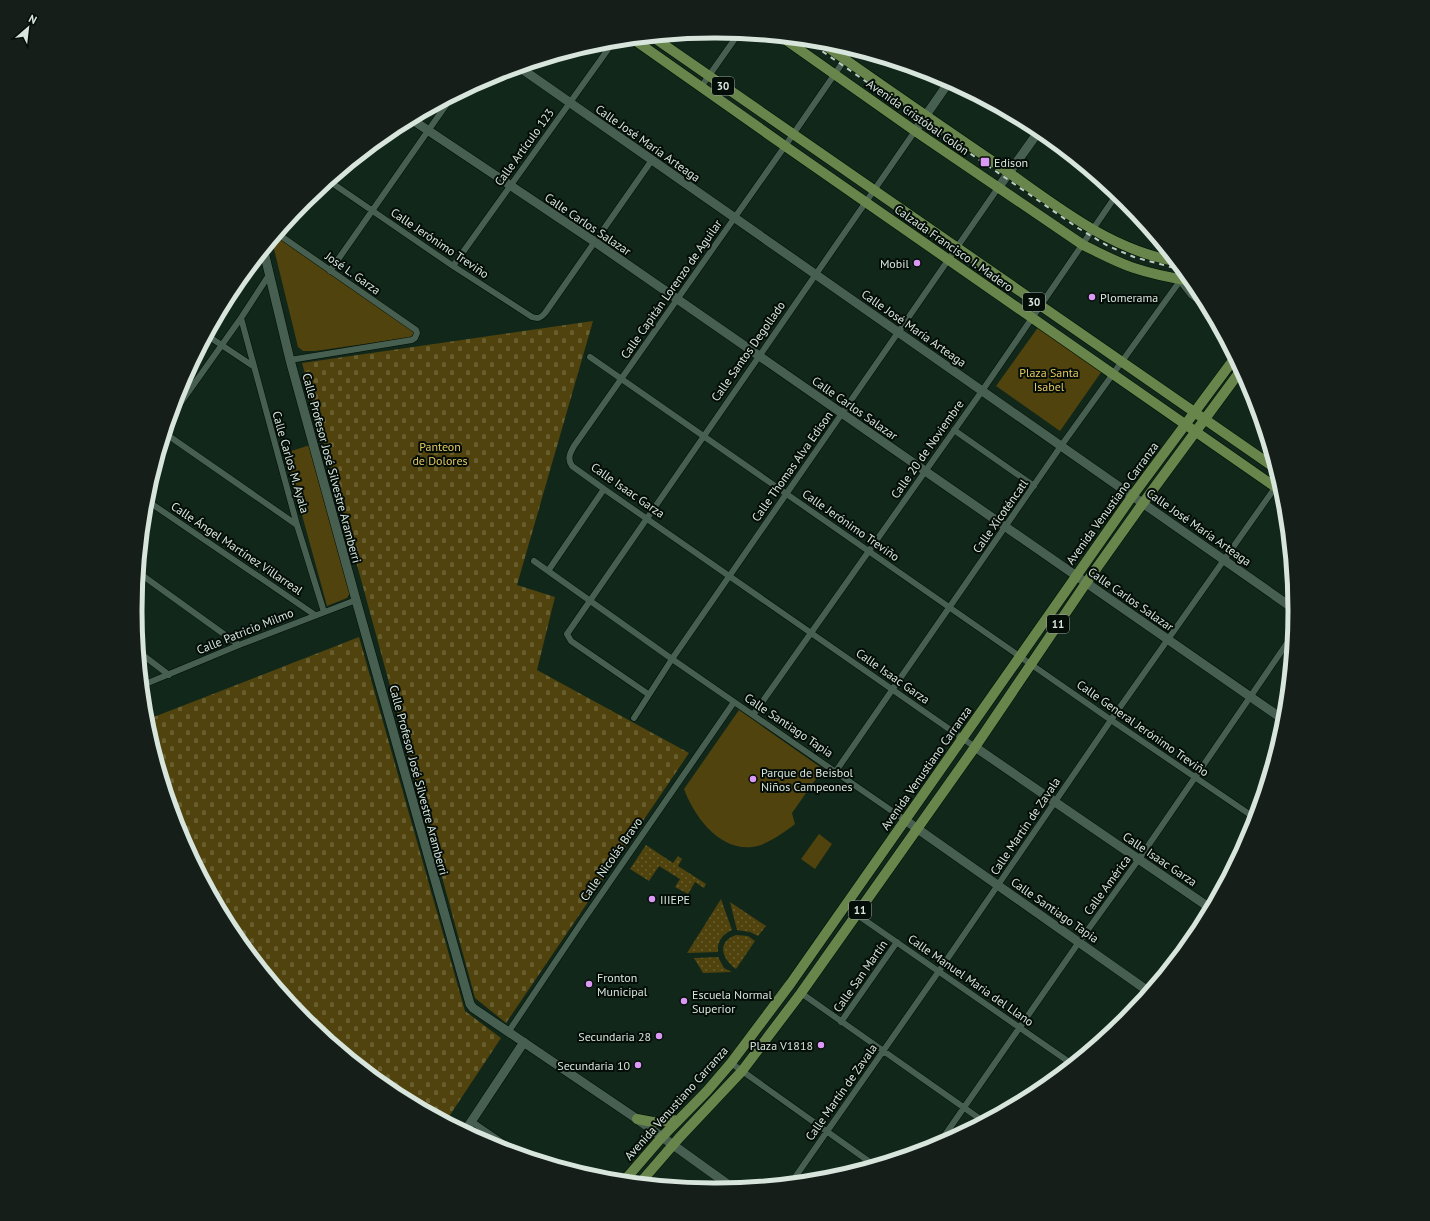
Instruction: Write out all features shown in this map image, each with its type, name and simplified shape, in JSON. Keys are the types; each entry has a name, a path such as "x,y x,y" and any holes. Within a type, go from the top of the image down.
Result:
{"main road":[{"name":"Calzada Francisco I. Madero","path":"659,41 1268,463"},
{"name":"Calzada Francisco I. Madero","path":"639,43 948,260 1196,431 1272,482"},
{"name":"Avenida Cristóbal Colón","path":"790,43 915,131 1083,245 1134,268 1160,276 1180,278"},
{"name":"Avenida Cristóbal Colón","path":"832,50 1093,230 1122,245 1167,260"},
{"name":"Avenida Venustiano Carranza","path":"628,1176 662,1137 707,1091 731,1063 823,940 1076,576 1231,363"},
{"name":"Avenida Venustiano Carranza","path":"644,1178 742,1071 801,993 975,747 1086,583 1237,376"},
{"path":"636,1119 653,1122 678,1120"}],"street":[{"path":"701,86 735,39"},
{"name":"Calle Artículo 123","path":"453,266 609,48"},
{"path":"793,135 848,54"},
{"name":"Calle José María Arteaga","path":"524,71 1288,605"},
{"name":"Calle Santos Degollado","path":"648,694 571,640 567,634 946,87"},
{"path":"330,270 445,106"},
{"name":"Calle Carlos Salazar","path":"416,123 760,356 924,472 1277,715"},
{"name":"Calle Capitán Lorenzo de Aguilar","path":"569,458 574,446 793,135"},
{"path":"998,188 1036,136"},
{"path":"594,242 652,160"},
{"name":"Calle Jerónimo Treviño","path":"334,184 453,266 532,317 542,317 594,242"},
{"name":"Calle Thomas Alva Edison","path":"634,718 648,694 729,576 998,188"},
{"name":"Calle 20 de Noviembre","path":"754,715 810,633 982,391 1113,200"},
{"name":"José L. Garza","path":"282,237 416,330 417,336 412,340 290,360"},
{"name":"Calle Profesor José Silvestre Aramberri","path":"265,257 290,360 467,998 473,1008 509,1031 662,1137 725,1183"},
{"path":"183,400 241,318 269,275"},
{"name":"Calle Xicoténcatl","path":"836,771 1061,446 1121,362 1183,281"},
{"name":"Calle Carlos M. Ayala","path":"241,318 297,525 324,612"},
{"path":"212,338 253,366"},
{"name":"Calle Jerónimo Treviño","path":"590,357 1020,656"},
{"path":"954,430 1034,486"},
{"path":"170,437 297,525"},
{"name":"Calle Isaac Garza","path":"569,458 572,466 604,490 1054,802 1206,905"},
{"path":"548,571 604,490"},
{"name":"Calle Martín de Zavala","path":"794,1177 939,971 1111,720 1275,492"},
{"name":"Calle Ángel Martínez Villarreal","path":"153,505 315,615"},
{"name":"Calle Santiago Tapia","path":"534,561 672,659 836,771 1145,989"},
{"path":"144,579 239,645"},
{"name":"Calle Patricio Milmo","path":"147,683 356,600"},
{"name":"Calle América","path":"946,1134 1079,942 1139,859 1286,644"},
{"path":"145,656 169,674"},
{"name":"Calle General Jerónimo Treviño","path":"1020,656 1250,814"},
{"name":"Calle Nicolás Bravo","path":"509,1031 734,702"},
{"name":"Calle Manuel Maria del Llano","path":"856,914 1068,1061"},
{"name":"Calle San Martín","path":"841,1022 897,942"},
{"path":"801,993 979,1118"},
{"path":"467,1126 524,1042"},
{"path":"731,1063 869,1161"},
{"path":"471,1121 497,1140"}],"green space":[{"path":"281,237 416,330 413,337 315,351 303,351 298,347 273,247"},
{"name":"Panteon de Dolores","path":"593,321 517,585 555,597 537,670 689,753 506,1023 475,998 302,363"},
{"name":"Plaza Santa Isabel","path":"1039,326 1102,371 1060,431 996,386"},
{"path":"310,445 350,593 347,598 327,606 285,453"},
{"path":"359,637 465,1011 501,1038 449,1117 397,1087 366,1065 310,1015 261,959 239,929 219,897 186,830 162,759 153,717"},
{"name":"Parque de Beisbol Niños Campeones","path":"739,710 823,769 792,813 795,824 779,836 761,845 748,847 735,846 713,833 695,812 684,789"},
{"path":"819,834 832,844 815,869 801,859"},
{"path":"646,845 673,863 678,856 682,859 678,866 706,884 704,888 695,882 688,894 675,887 680,879 659,866 649,881 630,869"},
{"path":"721,899 732,930 721,938 718,944 718,952 687,953"},
{"path":"730,902 766,926 758,936 750,932 737,930"},
{"path":"736,935 748,936 755,941 736,969 727,960 723,951 726,942"},
{"path":"718,957 724,968 732,972 703,973 694,958"}],"railway":[{"path":"817,47 1078,228 1108,246 1134,257 1173,268"}],"place":[{"name":"Edison","path":"985,162"},
{"name":"Mobil","path":"917,263"},
{"name":"Plomerama","path":"1092,297"},
{"name":"Parque de Beisbol Niños Campeones","path":"753,779"},
{"name":"IIIEPE","path":"652,899"},
{"name":"Fronton Municipal","path":"589,984"},
{"name":"Escuela Normal Superior","path":"684,1001"},
{"name":"Secundaria 28","path":"659,1036"},
{"name":"Plaza V1818","path":"821,1045"},
{"name":"Secundaria 10","path":"638,1065"}]}
